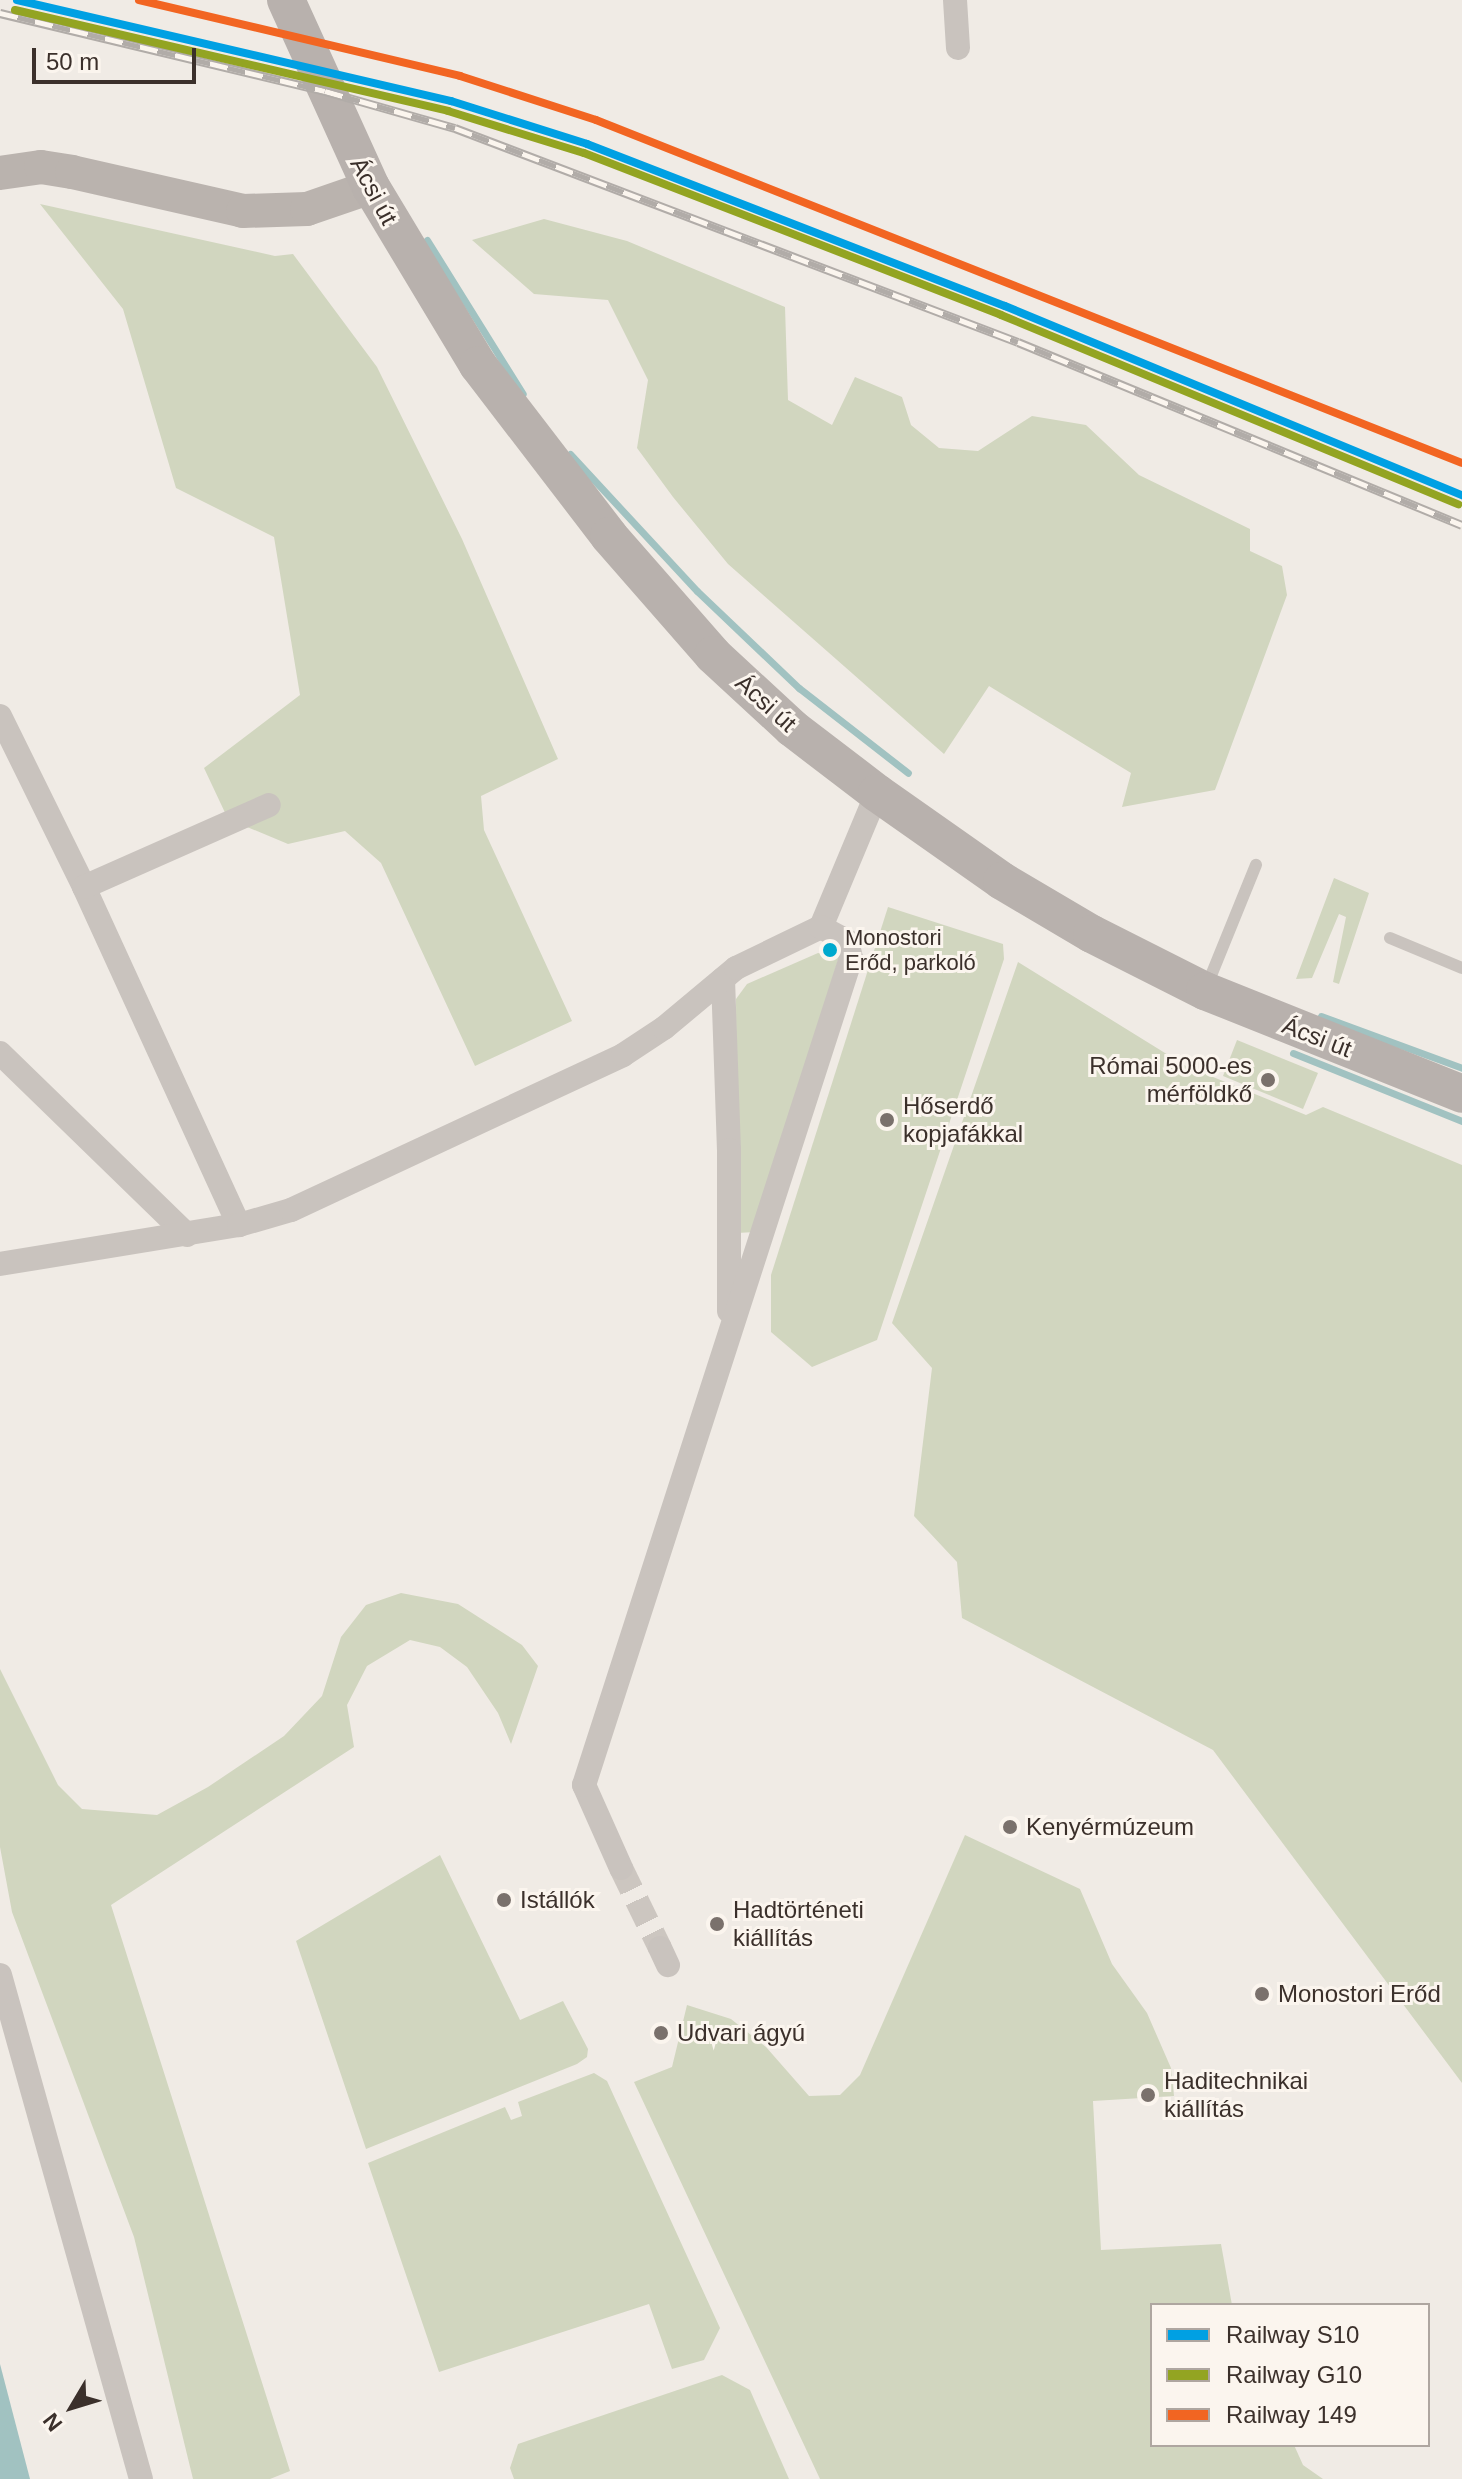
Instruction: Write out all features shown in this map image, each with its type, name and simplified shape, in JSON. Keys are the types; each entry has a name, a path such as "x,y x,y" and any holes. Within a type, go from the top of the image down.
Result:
{"main road":[{"name":"Ácsi út","path":"286,0 371,187 478,365 656,592 713,655 792,728 877,793 1002,881 1138,959 1205,991 1462,1094"}],"street":[{"path":"955,0 958,48"},
{"path":"0,173 41,167 243,211 307,209 371,187"},
{"path":"0,716 84,887 239,1225"},
{"path":"0,1264 187,1235 239,1225 291,1210 623,1055 664,1028 736,968 821,927 877,793"},
{"path":"84,887 269,805"},
{"path":"621,1868 584,1785 851,958 847,941 821,927"},
{"path":"723,979 729,1330"},
{"path":"0,1053 187,1235"},
{"path":"728,1232 745,1241 763,1232"},
{"path":"0,1975 141,2479"}],"lane":[{"path":"1205,991 1256,865"},
{"path":"1390,938 1462,968"}],"green space":[{"path":"40,204 275,256 293,254 377,367 462,539 558,759 481,796 484,830 572,1021 475,1066 381,863 345,831 288,844 228,819 204,768 300,695 274,537 176,488 123,309"},
{"path":"544,219 627,241 785,307 788,400 832,425 855,377 902,397 911,425 939,448 978,451 1032,416 1086,425 1139,475 1250,529 1250,551 1282,566 1287,595 1215,790 1122,807 1131,773 989,686 944,754 728,564 673,497 637,448 648,380 608,300 534,294 472,240"},
{"path":"1334,878 1369,893 1339,984 1333,982 1346,917 1339,914 1312,978 1296,979"},
{"path":"888,907 1003,944 1004,959 877,1340 812,1367 771,1332 771,1275"},
{"path":"818,953 839,957 755,1232 737,1233 736,999 747,984"},
{"path":"1018,962 1186,1066 1306,1115 1323,1107 1462,1165 1462,2083 1213,1750 962,1618 957,1562 914,1516 932,1368 892,1323"},
{"path":"1237,1040 1318,1073 1303,1109 1223,1076"},
{"path":"401,1593 458,1604 522,1645 538,1666 511,1744 498,1713 467,1667 440,1647 410,1640 367,1666 347,1705 354,1747 111,1905 290,2471 270,2479 193,2479 134,2237 12,1912 0,1847 0,1669 58,1785 82,1809 157,1815 208,1787 284,1736 322,1696 341,1637 366,1605"},
{"path":"965,1835 1080,1889 1112,1964 1147,2013 1171,2068 1174,2096 1093,2101 1101,2250 1221,2244 1232,2303 1150,2303 1150,2447 1295,2447 1303,2465 1323,2479 820,2479 634,2082 672,2067 687,2005 731,2019 766,2047 809,2096 840,2095 860,2075"},
{"path":"440,1855 520,2020 563,2001 588,2049 587,2057 577,2064 366,2149 296,1941"},
{"path":"594,2073 607,2081 720,2328 704,2360 672,2369 649,2304 439,2372 368,2163 505,2107 511,2120 522,2116 518,2102"},
{"path":"722,2375 750,2390 789,2479 514,2479 510,2468 518,2444"}],"water":[{"path":"0,2364 30,2479 0,2479"}],"waterway":[{"path":"427,240 523,394"},
{"path":"570,454 697,591 799,688 908,773"},
{"path":"1321,1016 1462,1068"},
{"path":"1293,1053 1462,1121"}],"tunnel":[{"path":"621,1868 660,1948"}],"railway":[{"path":"0,13 325,91 455,128 1018,342 1462,525"}],"rail line":[{"name":"S10","path":"17,0 451,101 587,144 1005,306 1462,495"},
{"name":"149","path":"139,0 460,76 596,120 1462,463"},
{"name":"G10","path":"15,10 448,111 584,153 1001,315 1458,504"}],"place":[{"name":"Monostori Erőd, parkoló","path":"830,950"},
{"name":"Római 5000-es mérföldkő","path":"1268,1080"},
{"name":"Hőserdő kopjafákkal","path":"887,1120"},
{"name":"Kenyérmúzeum","path":"1010,1827"},
{"name":"Istállók","path":"504,1900"},
{"name":"Hadtörténeti kiállítás","path":"717,1924"},
{"name":"Monostori Erőd","path":"1262,1994"},
{"name":"Udvari ágyú","path":"661,2033"},
{"name":"Haditechnikai kiállítás","path":"1148,2095"}]}
